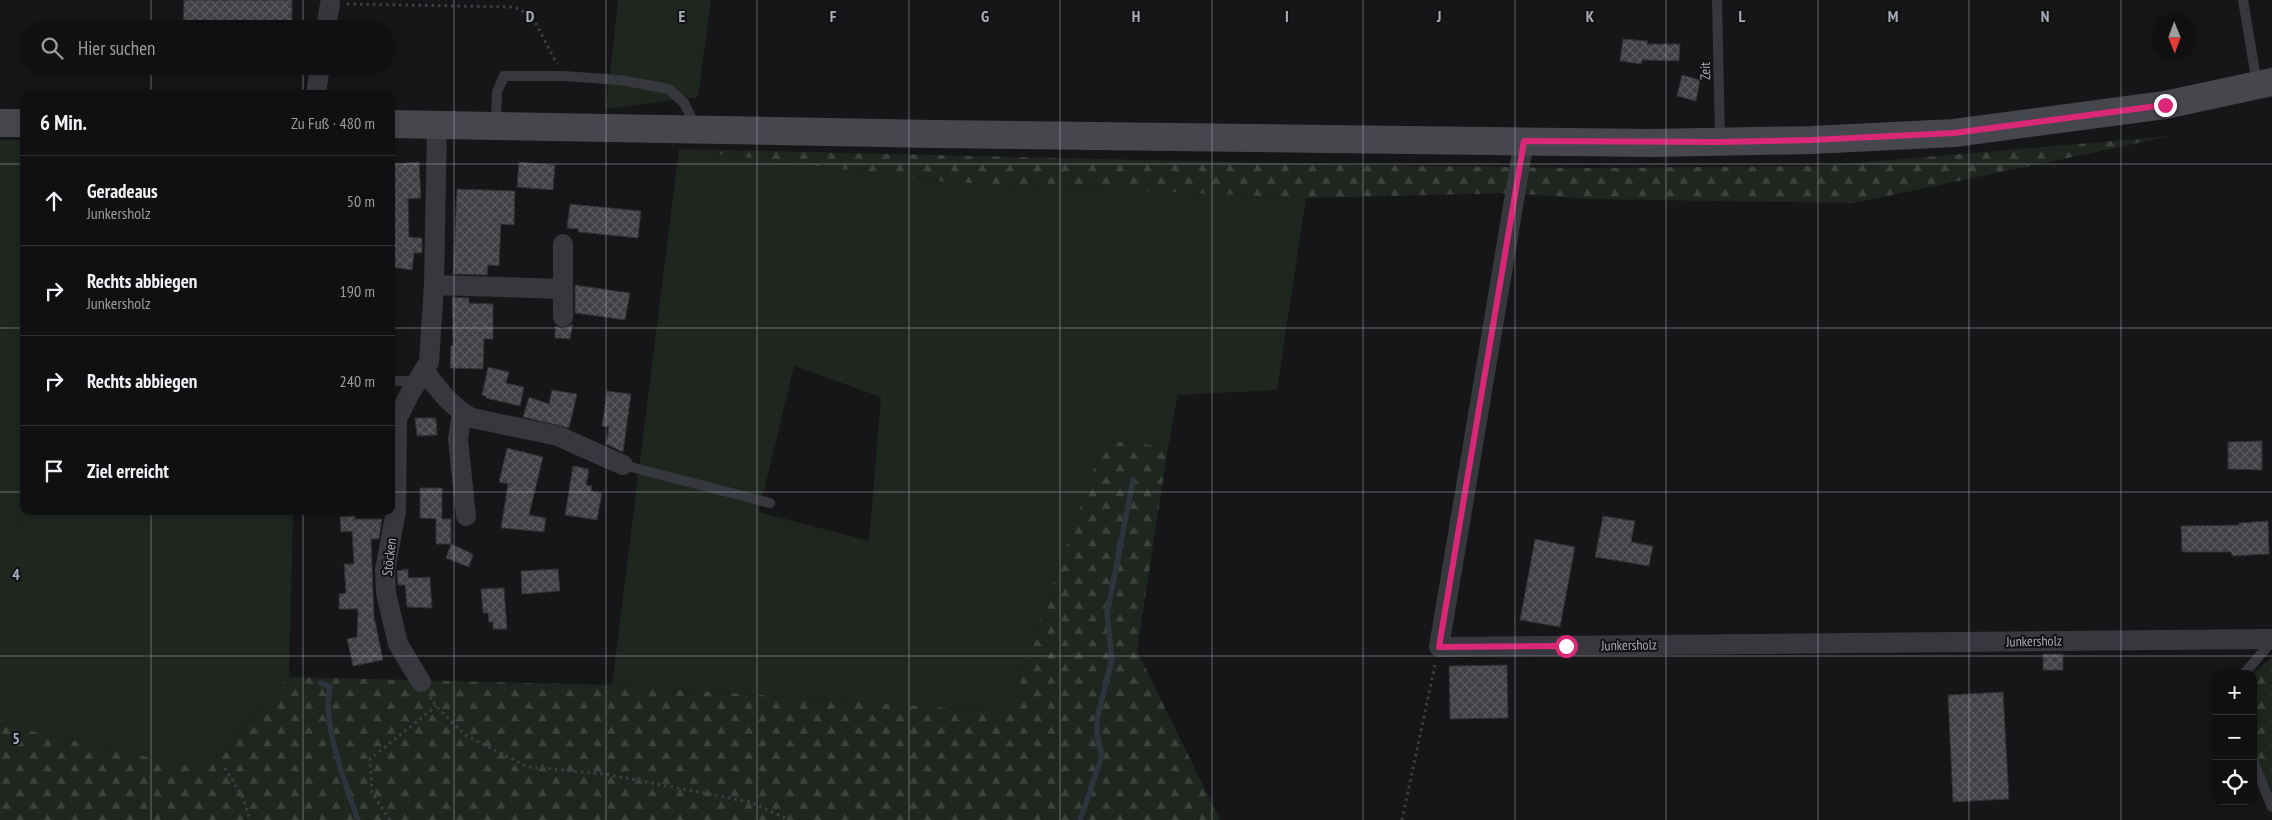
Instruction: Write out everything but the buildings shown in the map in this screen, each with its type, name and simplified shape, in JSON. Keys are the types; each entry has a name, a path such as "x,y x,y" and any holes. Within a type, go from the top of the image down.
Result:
{"main road":[{"path":"395,124 1524,141 1720,142 1812,140 1954,133 2165,105 2265,83"},
{"path":"0,123 20,124"}],"street":[{"path":"324,2 325,20"},
{"path":"317,90 319,75"},
{"name":"Stöcken","path":"421,682 398,644 386,593 385,570 396,510 397,419 429,362 434,285 437,125"},
{"path":"1439,647 1524,141"},
{"path":"563,244 563,317"},
{"path":"434,285 563,289"},
{"path":"421,376 462,413 472,418 558,436 624,465"},
{"path":"462,413 458,439 466,516"},
{"name":"Junkersholz","path":"1439,647 2272,640"}],"lane":[{"name":"Zeit","path":"1717,0 1720,142"},
{"path":"2243,0 2265,83"},
{"path":"496,126 497,92 504,76 563,76 620,80 669,89 684,103 698,130"},
{"path":"395,380 421,376"},
{"path":"624,465 770,503"},
{"path":"2247,670 2272,640"},
{"path":"2257,771 2272,807"}],"path":[{"path":"324,2 514,7 532,16 563,76"},
{"path":"1402,820 1439,647"},
{"path":"421,682 436,706 465,735 528,767 605,774 750,802 790,820"},
{"path":"390,820 372,793 370,759 436,706"},
{"path":"226,768 243,798 250,820"}],"green space":[{"path":"618,0 711,0 698,97 606,109"},
{"path":"2171,136 1854,203 1590,199 1511,193 1306,198 946,182 679,149 1362,165 1590,168 1820,166"},
{"path":"0,140 20,140 20,515 293,515 289,677 207,770 0,724"},
{"path":"679,149 946,182 1306,198 1277,390 1178,395 1168,447 1104,441 1008,712 612,685","holes":["794,366 881,397 869,541 759,512"]},
{"path":"1104,440 1168,447 1137,651 1220,820 0,820 0,724 207,770 289,677 612,685 1008,712"},
{"path":"2272,657 2272,793 2257,758 2257,670"}],"waterway":[{"path":"1080,820 1102,756 1097,735 1097,719 1112,659 1107,614 1133,480"},
{"path":"321,683 330,687 328,701 332,735 341,772 358,820"}],"route":[{"path":"1566,646 1439,647 1524,141 1720,142 1812,140 1954,133 2165,105"}]}
